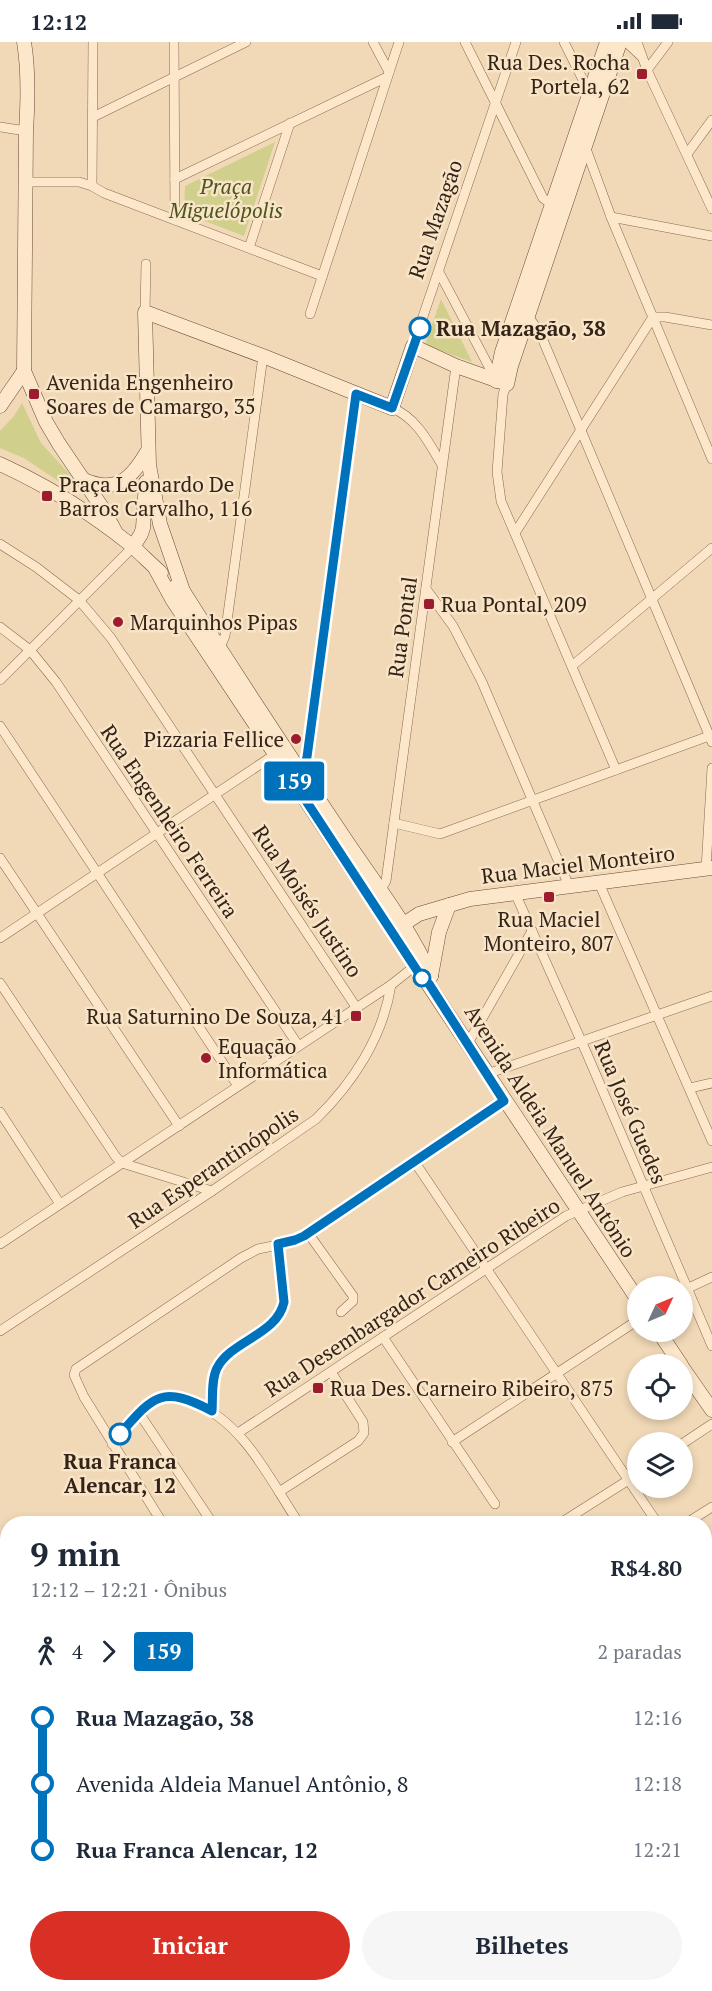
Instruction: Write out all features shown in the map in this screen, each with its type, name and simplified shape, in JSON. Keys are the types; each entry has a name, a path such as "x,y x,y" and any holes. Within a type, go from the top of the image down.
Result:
{"street":[{"path":"24,42 28,91 24,371 46,422 103,508 116,534"},
{"path":"92,186 93,42"},
{"path":"174,42 175,220"},
{"path":"93,117 246,42"},
{"path":"373,42 388,75"},
{"path":"310,314 399,42"},
{"path":"465,42 543,198 552,205"},
{"name":"Rua Mazagão","path":"392,408 516,42"},
{"path":"564,42 590,94"},
{"path":"587,124 590,94 607,42"},
{"path":"502,386 511,366 577,170 587,124 620,42"},
{"path":"626,42 641,56"},
{"path":"638,42 647,70 712,209"},
{"path":"647,70 668,42"},
{"path":"175,179 388,75"},
{"path":"687,154 712,120"},
{"path":"249,248 290,123"},
{"path":"0,127 26,131"},
{"path":"582,143 552,205 502,352 498,482 501,501 616,770"},
{"path":"582,143 712,459"},
{"path":"577,170 596,177"},
{"path":"26,182 79,182 92,186 104,193 322,276"},
{"path":"611,217 712,236"},
{"path":"0,680 133,547 143,528 148,459 146,264"},
{"path":"439,272 502,386"},
{"path":"146,312 392,408 404,415 425,435 442,465"},
{"path":"394,823 440,834 711,738 540,333 528,316"},
{"path":"653,317 712,325"},
{"path":"515,533 653,317"},
{"path":"413,346 502,386"},
{"path":"216,654 225,636 263,356"},
{"name":"Rua Pontal","path":"380,891 386,882 456,366"},
{"path":"0,406 24,371"},
{"path":"298,777 307,757 356,394"},
{"path":"81,478 104,486 121,483 148,459"},
{"path":"148,459 160,524 183,591 216,654"},
{"path":"0,464 38,483 79,508 133,547 183,591"},
{"path":"79,508 90,507 94,504 95,497"},
{"name":"Rua Moisés Justino","path":"0,544 36,567 79,600 111,638 357,1007"},
{"path":"572,666 712,548"},
{"path":"155,568 172,599 216,654 280,751 380,891 397,928"},
{"path":"426,589 453,626 468,652 569,886"},
{"name":"Rua Engenheiro Ferreira","path":"0,627 30,650 56,682 298,1046"},
{"path":"0,726 238,1086"},
{"path":"0,938 280,751"},
{"path":"709,869 712,768"},
{"path":"298,777 397,928"},
{"path":"0,858 179,1126"},
{"name":"Rua Maciel Monteiro","path":"397,928 419,914 470,899 709,869"},
{"path":"599,883 712,1141"},
{"name":"Rua José Guedes","path":"515,892 643,1186 679,1276"},
{"path":"430,980 439,935 449,905"},
{"path":"419,914 434,922 439,935"},
{"name":"Avenida Aldeia Manuel Antônio","path":"397,928 419,963 422,978 430,980 467,1045 627,1284"},
{"path":"467,1045 532,931"},
{"path":"0,1231 3,1242 391,985 419,963 439,935"},
{"path":"0,983 107,1146 122,1163 212,1191"},
{"name":"Rua Esperantinópolis","path":"0,1331 212,1191 316,1119 356,1073 384,1015 391,985"},
{"path":"487,1074 712,996"},
{"path":"690,1088 712,1083"},
{"path":"158,1516 84,1397 75,1379 75,1372 79,1366 241,1258 258,1249 295,1240 308,1233 504,1101"},
{"path":"0,1112 60,1204"},
{"path":"414,1161 627,1478"},
{"name":"Rua Desembargador Carneiro Ribeiro","path":"238,1433 555,1222 577,1210 643,1186 712,1167"},
{"path":"308,1233 353,1296 353,1301 341,1312"},
{"path":"212,1411 214,1380 218,1367 228,1355 276,1320 283,1308 278,1244"},
{"path":"693,1286 712,1278"},
{"name":"Rua José Guedes","path":"693,1307 712,1346"},
{"path":"452,1442 627,1327"},
{"path":"383,1337 495,1504"},
{"path":"279,1492 358,1441 364,1433 363,1422 330,1372"},
{"path":"693,1382 712,1410"},
{"path":"112,1444 151,1402 167,1396 187,1399 220,1416 238,1433 294,1516"},
{"path":"139,1413 208,1516"},
{"path":"693,1437 712,1424"},
{"path":"572,1516 627,1481"},
{"path":"640,1498 653,1516"},
{"path":"698,1516 712,1507"}],"green space":[{"name":"Praça Miguelópolis","path":"275,142 244,236 184,213 185,186"},
{"path":"441,299 472,362 425,345"},
{"path":"22,403 41,443 74,479 67,487 24,458 0,448 0,431"}],"bus line":[{"name":"159","path":"120,1434 139,1413 158,1398 176,1396 212,1411 214,1380 218,1367 228,1355 276,1320 283,1308 278,1244 288,1243 304,1236 504,1101 293,781 302,773 307,757 356,394 392,408 420,328"}],"place":[{"name":"Rua Des. Rocha Portela, 62","path":"642,74"},
{"name":"Rua Mazagão, 38","path":"420,328"},
{"name":"Avenida Engenheiro Soares de Camargo, 35","path":"34,394"},
{"name":"Praça Leonardo De Barros Carvalho, 116","path":"47,496"},
{"name":"Rua Pontal, 209","path":"429,604"},
{"name":"Marquinhos Pipas","path":"118,622"},
{"name":"Pizzaria Fellice","path":"296,739"},
{"name":"Rua Maciel Monteiro, 807","path":"549,897"},
{"name":"Rua Saturnino De Souza, 41","path":"356,1016"},
{"name":"Equação Informática","path":"206,1058"},
{"name":"Rua Des. Carneiro Ribeiro, 875","path":"318,1388"},
{"name":"Rua Franca Alencar, 12","path":"120,1434"}]}
